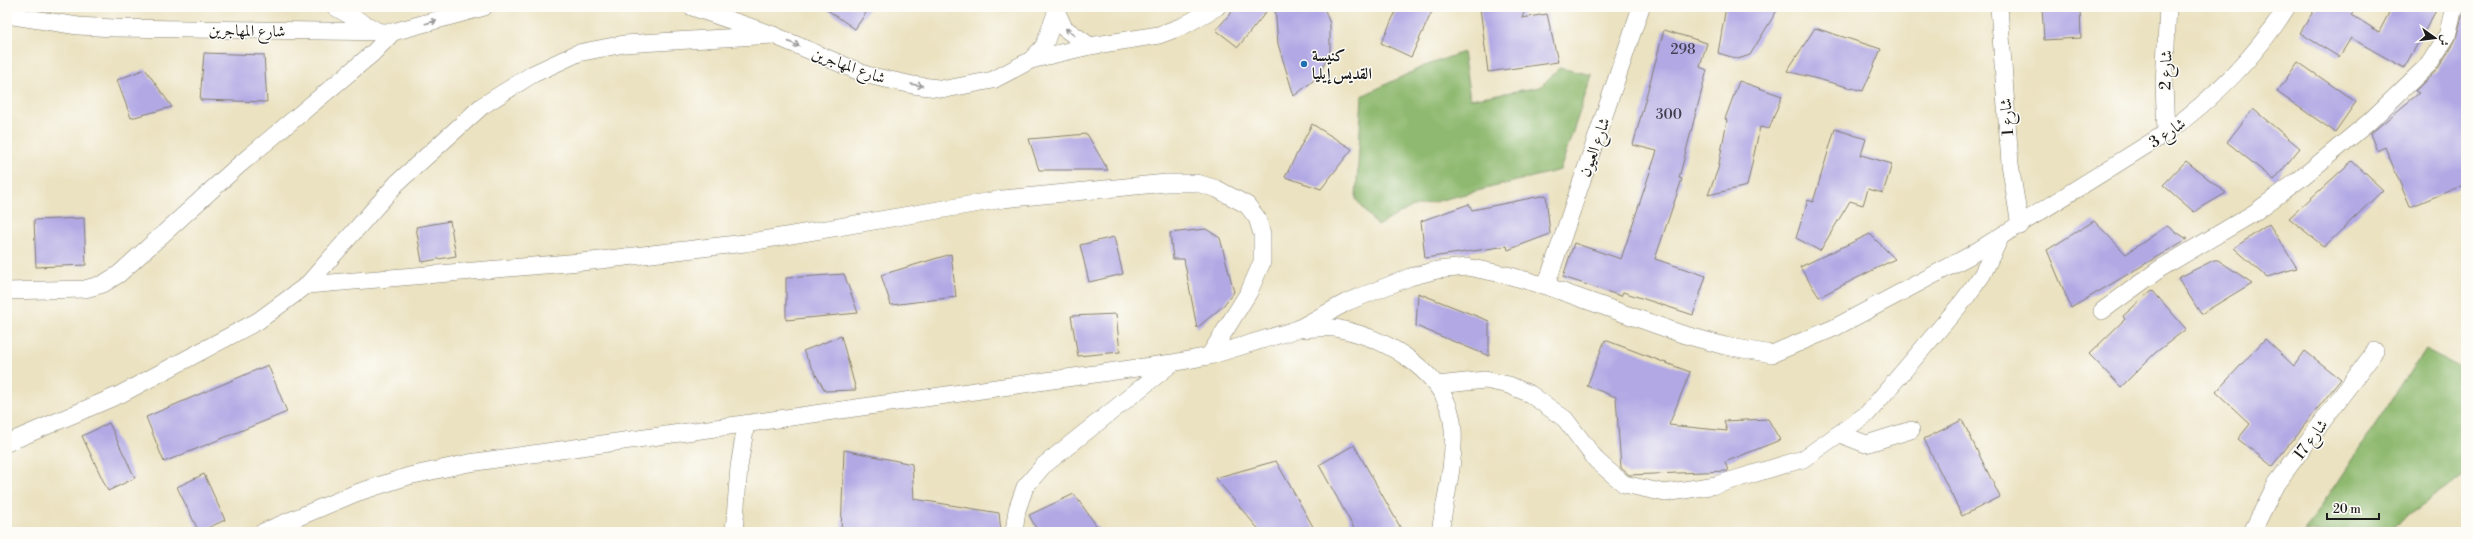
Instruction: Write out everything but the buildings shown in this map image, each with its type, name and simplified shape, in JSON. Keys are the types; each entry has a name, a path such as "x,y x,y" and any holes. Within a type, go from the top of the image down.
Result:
{"street":[{"path":"7,291 85,289 103,284 119,274 233,170 373,53 386,32 336,7"},
{"name":"شارع المهاجرين","path":"7,15 78,26 114,28 386,32 484,7"},
{"name":"شارع المهاجرين","path":"692,7 773,35 867,75 913,85 946,89 993,80 1031,60 1090,46 1159,35 1183,26 1217,7"},
{"name":"شارع العيون","path":"1546,286 1641,7"},
{"name":"شارع 1","path":"1999,7 2010,164 2020,226"},
{"name":"شارع 2","path":"2166,133 2164,84 2168,7"},
{"name":"شارع 3","path":"1298,329 1347,302 1410,277 1437,270 1467,268 1507,275 1546,286 1682,334 1725,346 1772,354 1834,328 2000,238 2166,133 2189,117 2223,85 2277,23 2287,7"},
{"path":"2102,312 2161,268 2254,212 2300,179 2369,122 2429,64 2447,36 2454,7"},
{"path":"1055,10 1064,28 1090,46"},
{"name":"شارع المهاجرين","path":"1031,60 1047,40 1055,10"},
{"path":"7,443 121,394 226,340 258,321 307,285 397,183 482,106 533,74 578,53 624,44 773,35"},
{"path":"307,285 592,261 745,243 1003,199 1166,182 1197,184 1217,189 1246,205 1257,218 1262,234 1262,262 1252,286 1230,326 1209,356"},
{"path":"1437,385 1485,380 1509,385 1530,394 1565,418 1597,461 1624,484 1665,493 1716,485 1803,459 1867,414 1964,300 1982,275 2000,238"},
{"path":"263,532 284,527 356,493 402,478 462,465 1172,363 1209,356 1298,329 1338,329 1372,338 1398,352 1423,371 1437,385 1447,404 1453,428 1453,449 1440,532"},
{"name":"شارع 17","path":"2252,532 2276,484 2375,351"},
{"path":"1014,532 1016,510 1025,487 1043,466 1172,363"},
{"path":"734,532 739,467 746,424"},
{"path":"1840,434 1866,444 1911,430"}],"green space":[{"path":"1463,52 1470,99 1540,87 1559,68 1592,75 1560,170 1410,208 1377,226 1356,199 1362,96 1422,67"},
{"path":"2425,349 2466,370 2466,474 2384,532 2304,532"}],"place":[{"name":"كنيسة القديس إيليا","path":"1304,64"}]}
